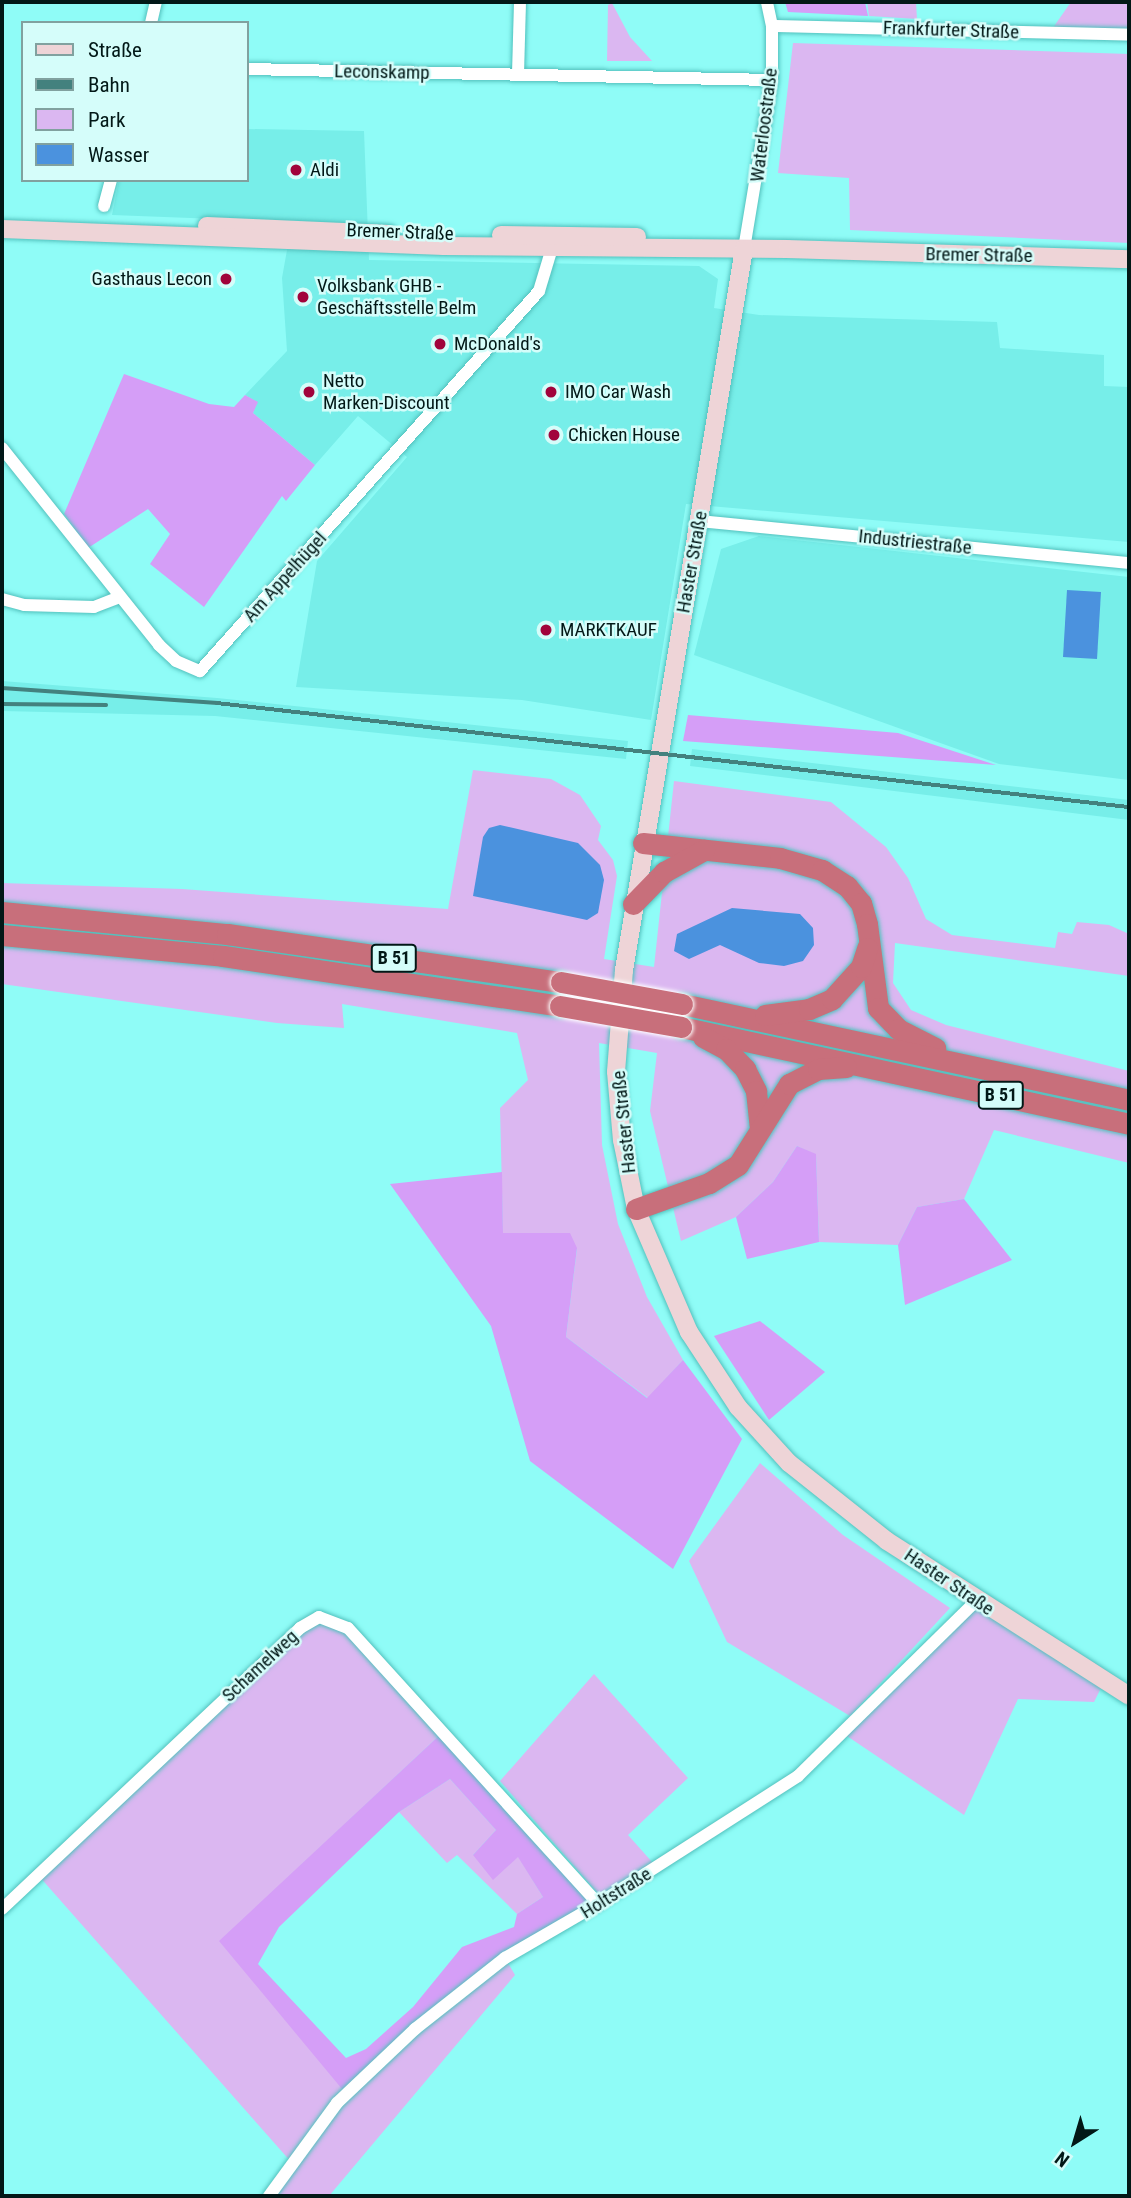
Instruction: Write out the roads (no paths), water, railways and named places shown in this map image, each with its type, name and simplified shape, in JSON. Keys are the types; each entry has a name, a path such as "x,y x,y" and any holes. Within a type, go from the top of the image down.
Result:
{"highway":[{"path":"643,843 780,858 822,870 847,886 861,903 878,1008 898,1029 965,1063"},
{"path":"633,904 664,873 706,850"},
{"name":"B 51","path":"2,912 227,934 561,982 749,1017 1129,1100"},
{"name":"B 51","path":"2,935 223,956 560,1006 873,1065 1129,1124"},
{"path":"749,1017 809,1009 832,999 861,967 869,943"},
{"path":"681,1027 726,1049 745,1069 761,1112 759,1133"},
{"path":"636,1209 709,1183 738,1165 759,1133 771,1107 789,1084 804,1074 873,1065"}],"street":[{"path":"151,21 156,2"},
{"path":"518,74 520,2"},
{"name":"Waterloostraße","path":"744,249 772,80 772,26 767,2"},
{"name":"Frankfurter Straße","path":"772,26 1129,35"},
{"name":"Leconskamp","path":"248,69 772,80"},
{"path":"104,206 110,182"},
{"name":"Bremer Straße","path":"54,230 78,225 133,225 696,238 744,249"},
{"name":"Bremer Straße","path":"2,229 54,230 78,235 465,246 744,249 1129,259"},
{"name":"Am Appelhügel","path":"2,448 159,645 176,661 200,671 539,291 552,248"},
{"name":"Haster Straße","path":"744,249 633,904 617,1072 622,1140 636,1209 689,1332 763,1436 818,1490 976,1601 1129,1696"},
{"name":"Industriestraße","path":"700,521 1129,563"},
{"path":"2,599 24,605 94,607 120,597"},
{"name":"Holtstraße","path":"269,2196 338,2103 415,2029 505,1958 598,1904 798,1776 976,1601"},
{"name":"Schamelweg","path":"2,1909 300,1628 319,1617 348,1628 598,1904"}],"water":[{"path":"1067,590 1101,592 1097,659 1063,657"},
{"path":"500,825 578,843 600,865 604,880 598,913 587,920 473,896 483,837 489,828"},
{"path":"732,908 800,914 813,928 814,945 803,961 784,966 759,963 720,945 689,959 674,951 677,934"}],"railway":[{"path":"2,688 217,703 1129,807"},
{"path":"2,704 106,705"}],"place":[{"name":"Aldi","path":"296,170"},
{"name":"Gasthaus Lecon","path":"226,279"},
{"name":"Volksbank GHB - Geschäftsstelle Belm","path":"303,297"},
{"name":"McDonald's","path":"440,344"},
{"name":"Netto Marken-Discount","path":"309,392"},
{"name":"IMO Car Wash","path":"551,392"},
{"name":"Chicken House","path":"554,435"},
{"name":"MARKTKAUF","path":"546,630"}]}
